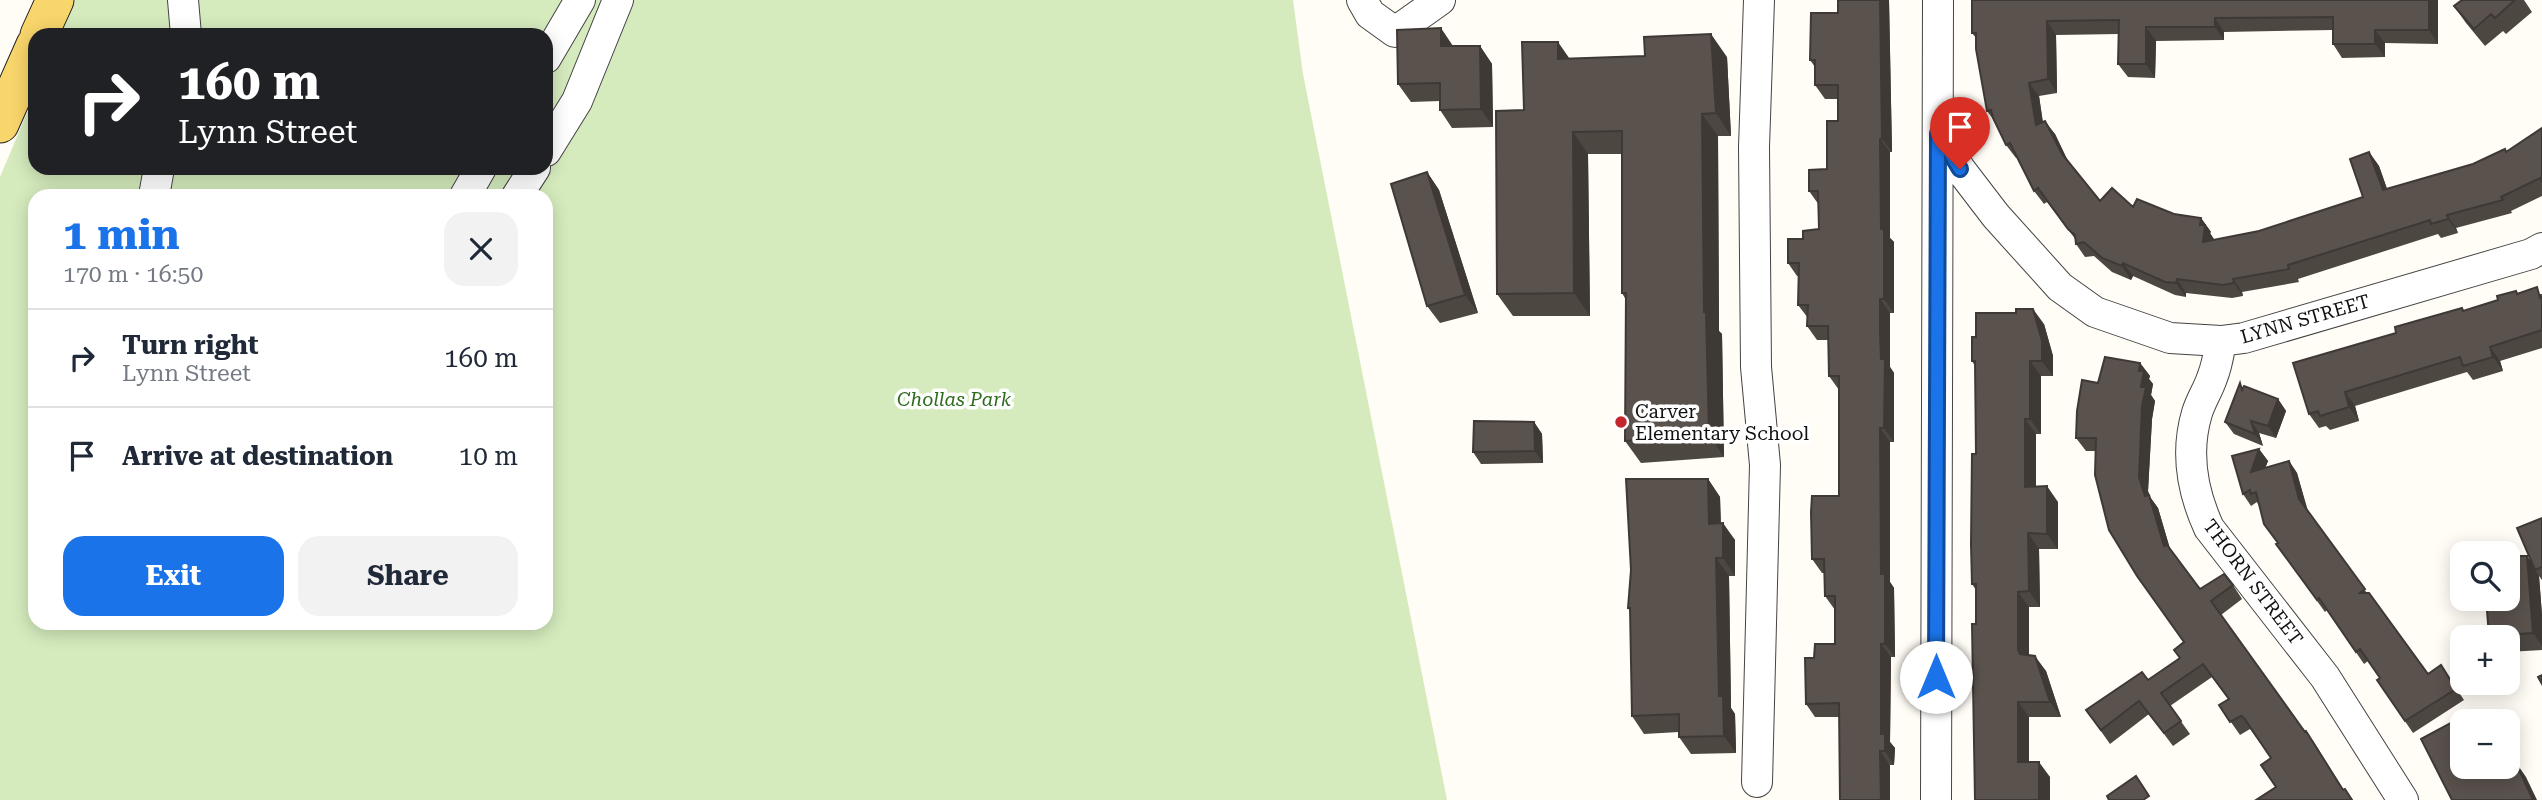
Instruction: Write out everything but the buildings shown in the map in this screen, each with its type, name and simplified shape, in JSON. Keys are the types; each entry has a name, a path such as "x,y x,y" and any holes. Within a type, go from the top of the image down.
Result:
{"main road":[{"path":"42,28 55,0"},
{"path":"0,124 28,61"}],"street":[{"path":"183,0 185,28"},
{"path":"553,46 580,0"},
{"path":"553,140 577,101 618,0"},
{"path":"1362,0 1370,14 1395,32 1440,0"},
{"path":"1757,782 1765,465 1756,367 1754,147 1759,0"},
{"path":"1936,800 1938,0"},
{"name":"LYNN STREET","path":"1938,133 1960,169 1996,216 2060,287 2095,312 2169,338 2221,341 2270,330 2531,254 2542,248"},
{"name":"THORN STREET","path":"2221,341 2212,378 2197,411 2193,429 2191,468 2200,509 2209,528 2325,677 2403,800"}],"green space":[{"name":"Chollas Park","path":"75,0 1293,0 1303,74 1447,800 0,800 0,177 28,111 28,175 553,175 553,28 63,28"}],"place":[{"name":"Carver Elementary School","path":"1621,422"}],"route":[{"path":"1936,677 1938,133 1960,169"}]}
